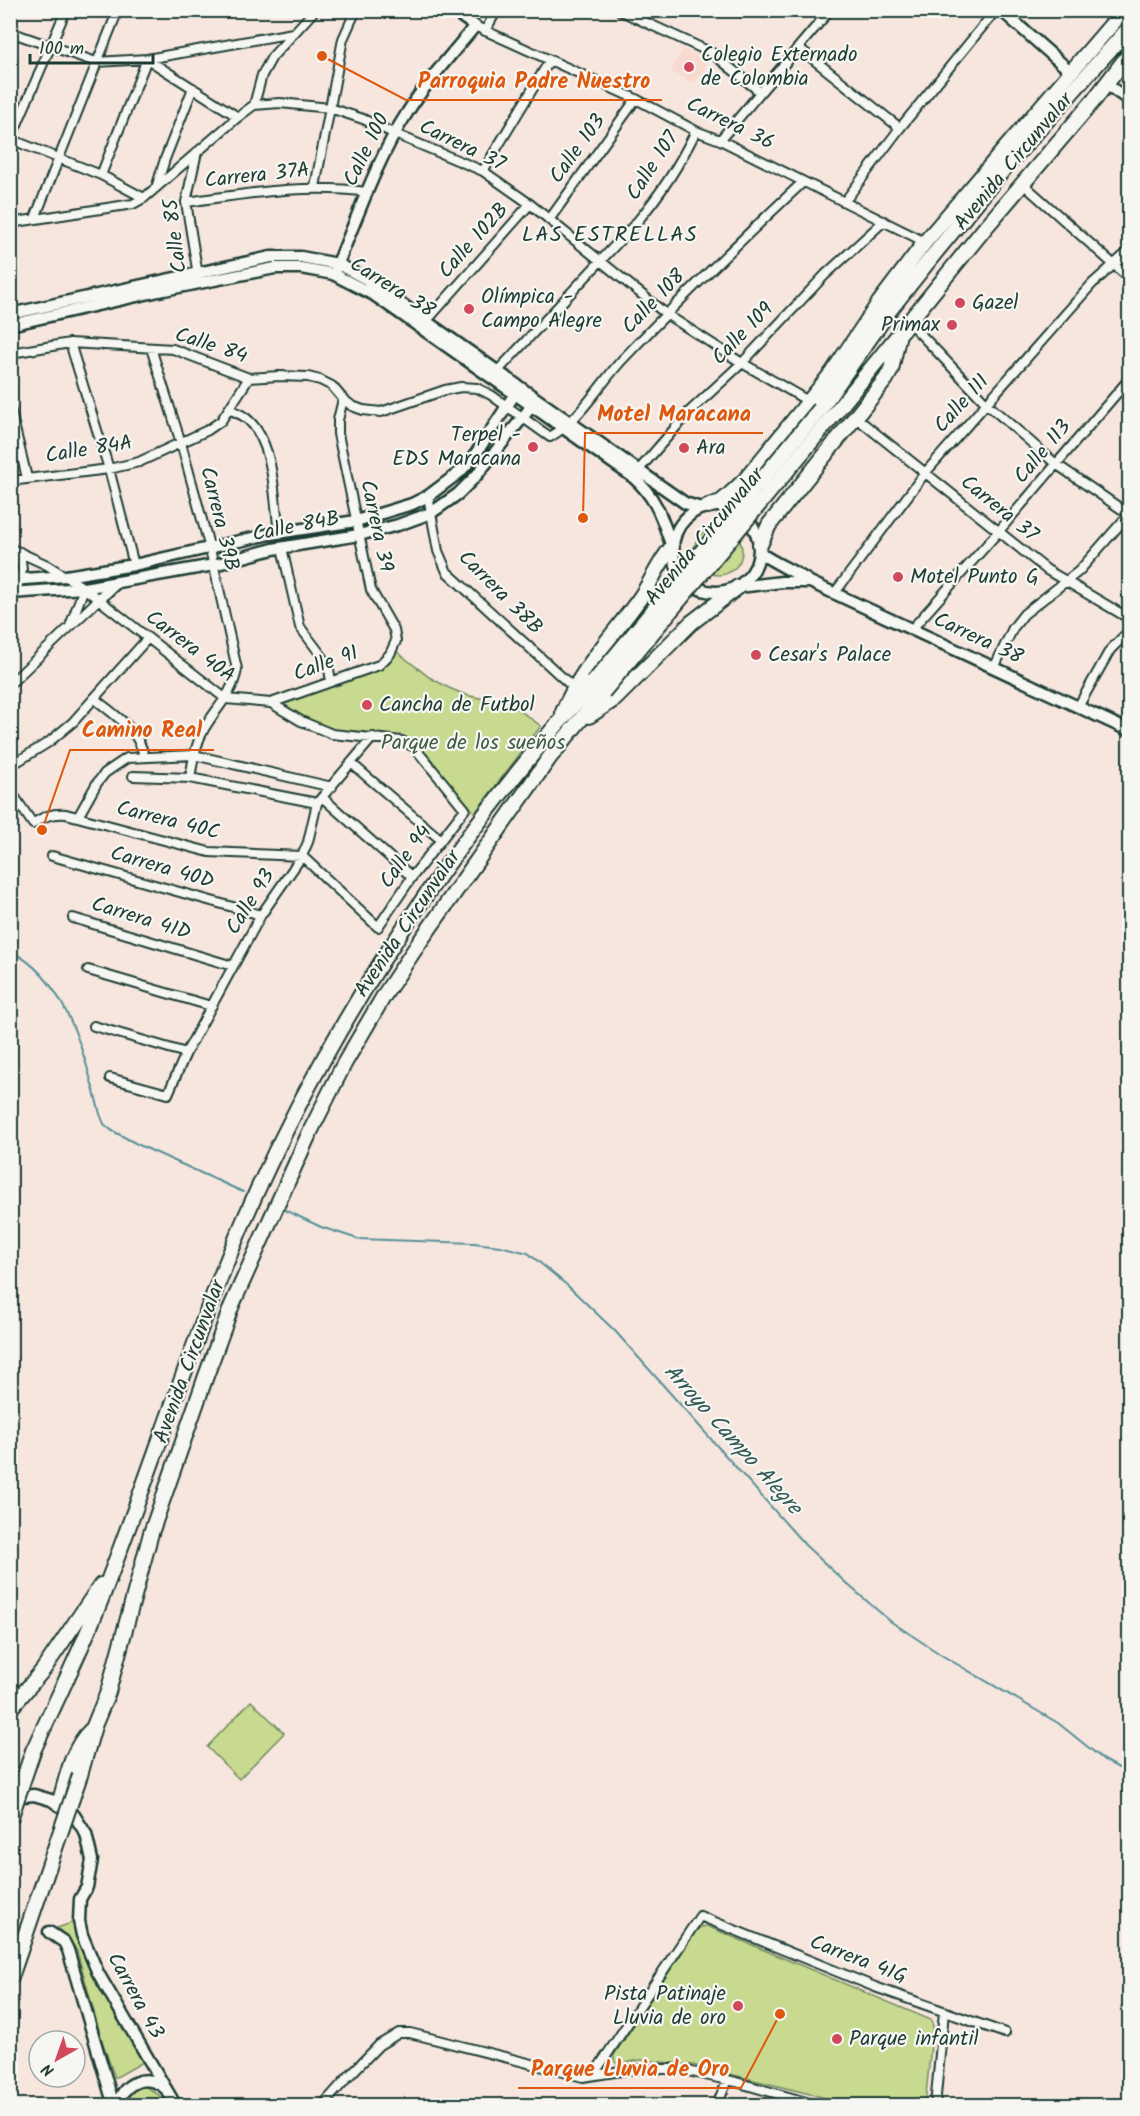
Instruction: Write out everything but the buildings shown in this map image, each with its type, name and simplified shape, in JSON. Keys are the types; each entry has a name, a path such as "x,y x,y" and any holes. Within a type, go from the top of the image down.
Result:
{"highway":[{"path":"704,507 721,502 736,490 814,405 832,373 879,303 925,242 1124,10"},
{"name":"Avenida Circunvalar","path":"10,1980 80,1775 94,1726 108,1692 151,1533 206,1376 232,1305 309,1134 344,1064 385,994 462,879 577,723 598,687 814,405 857,357 889,311 1008,164 1130,27"},
{"name":"Avenida Circunvalar","path":"10,1818 33,1751 95,1615 213,1295 246,1215 292,1118 358,999 483,816 558,722 577,691 598,687 831,418 1130,53"},
{"path":"1106,84 1130,66"},
{"path":"760,549 769,525 854,416 886,379 891,370 899,334"},
{"path":"832,373 857,357"},
{"path":"577,691 607,639 639,599 672,547"},
{"path":"577,723 615,699 691,623 738,587"},
{"path":"10,1709 43,1670 112,1569"},
{"path":"59,1804 79,1744 94,1726"}],"street":[{"path":"66,10 11,140 101,175 144,198"},
{"path":"35,218 118,10"},
{"path":"197,151 254,105 262,75 272,57 315,10"},
{"path":"315,187 343,39 356,10"},
{"name":"Carrera 36","path":"452,10 480,29 636,99 696,131 720,140 925,242"},
{"name":"Calle 100","path":"336,269 367,192 407,112 437,72 497,10"},
{"path":"619,10 711,53 760,92"},
{"path":"720,140 830,10"},
{"path":"844,201 900,128 998,10 1070,71"},
{"path":"10,32 96,62 147,58 293,33"},
{"path":"799,48 900,128"},
{"path":"147,58 238,117"},
{"path":"101,175 147,58"},
{"path":"483,171 550,60"},
{"path":"1106,84 1130,101"},
{"path":"156,186 194,88"},
{"name":"Calle 103","path":"549,220 636,99"},
{"name":"Carrera 37","path":"254,105 280,103 330,108 363,119 483,171 530,204 666,314 742,363 814,405"},
{"name":"Calle 107","path":"495,375 656,200 676,170 696,131"},
{"name":"Carrera 37A","path":"10,223 133,204 144,198 197,151"},
{"name":"Calle 85","path":"197,151 186,202 199,278"},
{"name":"Calle 108","path":"567,425 666,314 803,182"},
{"path":"1022,183 1130,279"},
{"name":"Carrera 37A","path":"186,202 315,187 367,192"},
{"name":"Calle 102B","path":"424,324 530,204"},
{"name":"Calle 109","path":"636,474 689,412 742,363 825,274 884,221"},
{"name":"Calle 111","path":"834,594 925,473 1092,284 1130,249"},
{"name":"Carrera 38","path":"10,314 199,278 275,268 336,269 424,324 636,474 686,503 704,507"},
{"name":"Carrera 38","path":"10,325 199,278"},
{"path":"909,322 987,404 1056,464 1129,514 1086,564 1024,614 1013,628 994,668"},
{"path":"70,343 134,565"},
{"name":"Calle 84","path":"10,355 70,343 173,349 249,378 279,376 308,377 320,380 332,386 344,399 363,410 381,412 445,390 461,387 477,388 491,395 550,437 567,425"},
{"name":"Carrera 39B","path":"151,348 181,442 210,549 237,669 236,678 226,699 206,727 194,755 190,778"},
{"name":"Calle 84A","path":"10,481 108,469 139,462 208,430 221,421 249,378"},
{"name":"Calle 113","path":"911,630 1130,378"},
{"name":"Calle 84B","path":"15,580 66,576 134,565 279,533 356,521 388,513 428,496 446,484 475,455 517,391"},
{"name":"Carrera 39","path":"344,399 338,420 338,434 371,590 394,630 396,642 390,654"},
{"name":"Calle 84B","path":"13,593 84,588 213,565 282,548 359,535 398,525 431,513 458,494 476,476 534,403"},
{"path":"10,408 27,478"},
{"path":"229,409 246,418 257,430 263,442 270,465 279,533"},
{"name":"Carrera 37","path":"854,416 1047,570 1130,619"},
{"name":"Carrera 38","path":"636,474 656,504 672,547"},
{"name":"Carrera 38B","path":"428,496 438,551 447,572 577,691"},
{"path":"720,505 743,514 754,528 760,549 753,573 738,587 727,591 716,592 694,586 678,569 672,547 675,535 681,523 690,514 704,507 720,505"},
{"name":"Carrera 40A","path":"10,548 66,576 84,588 226,699 271,703 301,721 332,734 402,741 414,747 465,809"},
{"path":"282,548 300,627 328,664 331,681"},
{"name":"Carrera 38","path":"760,549 774,563 834,594 1130,731"},
{"path":"13,593 21,561 20,552"},
{"path":"10,684 117,582"},
{"name":"Carrera 38","path":"738,587 782,582 810,582"},
{"path":"70,627 84,588"},
{"path":"1078,707 1110,650 1130,630"},
{"path":"10,766 49,742 65,729 148,638"},
{"name":"Calle 91","path":"271,703 379,665 390,654"},
{"path":"94,698 134,732 141,744 144,756"},
{"name":"Calle 93","path":"110,1078 168,1094 186,1053 261,915 302,856 320,801 373,737"},
{"path":"78,817 105,773 128,758 144,756 194,755 332,787"},
{"path":"351,763 441,840"},
{"path":"133,776 190,778 320,801 412,877"},
{"name":"Carrera 40C","path":"10,790 33,824 43,816 55,813 210,852 302,856"},
{"name":"Calle 94","path":"302,856 378,927 412,877 465,809"},
{"name":"Carrera 40D","path":"52,856 261,915"},
{"name":"Carrera 41D","path":"73,918 234,966"},
{"path":"88,970 211,1006"},
{"path":"94,1026 186,1053"},
{"path":"10,1797 34,1796 59,1804"},
{"name":"Carrera 43","path":"59,1804 79,1822 91,1847 91,1874 80,1899 79,1921 82,1935 135,2038 176,2106"},
{"name":"Carrera 41G","path":"594,2074 699,1916 875,1987 1005,2033"},
{"name":"Carrera 43","path":"49,1932 64,1941 71,1956 115,2106"},
{"path":"935,2106 944,2012"},
{"path":"322,2106 372,2052 399,2033 410,2033 584,2077 634,2069 679,2069 820,2106"},
{"path":"115,2106 127,2086 137,2081 148,2080 159,2083 167,2090"},
{"path":"716,2106 728,2080"}],"shaded area":[{"name":"Colegio Externado de Colombia","path":"683,48 708,62 695,83 671,72"}],"green space":[{"path":"718,527 735,534 742,551 735,568 718,575 701,568 694,551 701,534"},
{"name":"Parque de los sueños","path":"396,651 429,677 449,688 466,695 512,705 541,726 475,813 411,739 332,730 303,718 281,705 381,668"},
{"path":"251,1701 284,1733 239,1779 207,1747"},
{"path":"74,1922 76,1933 145,2061 115,2078 102,2041 77,1951 67,1936 57,1928"},
{"path":"707,1926 931,2020 933,2026 925,2105 849,2105 693,2065 641,2060 617,2064 614,2061 614,2055 696,1931"},
{"path":"143,2085 159,2095 165,2105 124,2105 122,2098 130,2087"}],"waterway":[{"name":"Arroyo Campo Alegre","path":"10,951 30,964 46,980 60,1000 80,1045 104,1124 137,1144 243,1192"},
{"name":"Arroyo Campo Alegre","path":"285,1210 321,1227 358,1239 474,1243 528,1253 568,1286 615,1331 805,1545 847,1584 890,1621 943,1656 1058,1723 1104,1760 1130,1774"}],"place":[{"name":"Parroquia Padre Nuestro","path":"322,56"},
{"name":"Colegio Externado de Colombia","path":"689,67"},
{"name":"Gazel","path":"960,303"},
{"name":"Olímpica - Campo Alegre","path":"469,309"},
{"name":"Primax","path":"952,325"},
{"name":"Terpel - EDS Maracana","path":"533,447"},
{"name":"Ara","path":"684,448"},
{"name":"Motel Maracana","path":"583,518"},
{"name":"Motel Punto G","path":"898,577"},
{"name":"Cesar's Palace","path":"756,655"},
{"name":"Cancha de Futbol","path":"367,705"},
{"name":"Camino Real","path":"42,830"},
{"name":"Pista Patinaje Lluvia de oro","path":"738,2006"},
{"name":"Parque Lluvia de Oro","path":"780,2014"},
{"name":"Parque infantil","path":"837,2039"}],"district":[{"name":"LAS ESTRELLAS","path":"610,235"}]}
